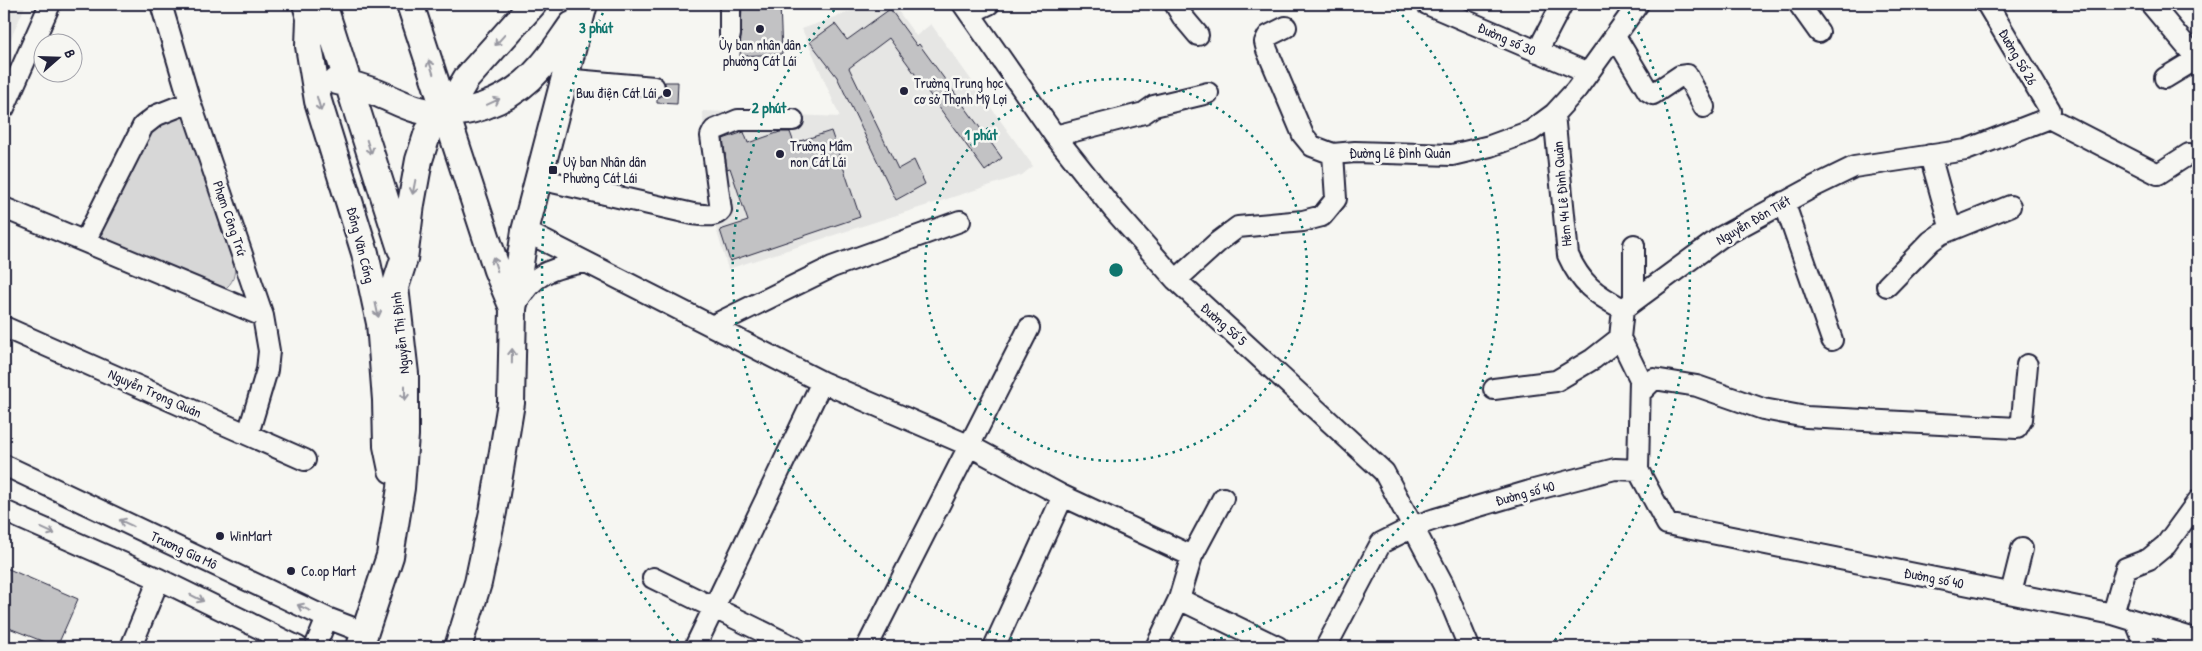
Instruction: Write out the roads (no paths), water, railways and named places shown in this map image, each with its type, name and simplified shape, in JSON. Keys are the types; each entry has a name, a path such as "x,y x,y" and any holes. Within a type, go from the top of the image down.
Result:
{"main road":[{"path":"410,4 497,270 513,309"},
{"name":"Nguyễn Thị Định","path":"371,642 404,561 409,489 405,435 405,374 395,287 404,259 410,204 419,160 428,132 446,113 466,79 533,4"},
{"path":"313,8 336,46 378,93"},
{"path":"313,8 323,58 349,84"},
{"name":"Đồng Văn Cống","path":"313,8 309,46 318,101 365,253 380,323 386,400 387,446 392,474 409,489"},
{"path":"313,75 378,93 397,103 418,110 446,113 471,110 495,102 522,85 540,69 583,8"},
{"path":"458,647 478,582 493,512 511,403 513,309 525,231 583,8"},
{"path":"336,46 404,259"},
{"path":"475,647 511,507 517,450 511,403"}],"street":[{"path":"4,108 50,4"},
{"name":"Phạm Công Trứ","path":"161,4 190,102 264,316 269,351 267,370 248,434"},
{"path":"730,4 730,35"},
{"path":"966,8 989,4"},
{"path":"1175,4 1182,16 1198,35"},
{"name":"Đường số 30","path":"1426,4 1588,73"},
{"path":"1537,52 1562,4"},
{"name":"Đường Lê Đình Quản","path":"1176,280 1218,242 1238,227 1303,221 1322,216 1336,199 1333,154 1355,152 1452,155 1490,146 1531,131 1554,114 1588,73 1638,4"},
{"path":"1800,4 1819,32"},
{"name":"Đường Số 26","path":"1987,4 2049,114"},
{"path":"2152,4 2198,59 2165,78"},
{"name":"Đường Số 5","path":"966,8 1055,136 1112,209 1176,280 1384,472 1444,584 1469,647"},
{"path":"1286,27 1268,36 1265,42 1267,50 1303,135 1312,146 1333,154"},
{"path":"1615,36 1648,91 1653,94 1680,76 1687,75 1704,107"},
{"path":"564,79 654,87"},
{"path":"1055,136 1144,113 1154,106 1208,92"},
{"path":"85,241 143,126 157,115 190,102"},
{"name":"Hẻm 44 Lê Đình Quản","path":"1554,114 1568,254 1577,274 1592,290 1628,305"},
{"path":"2049,114 2158,174 2189,154"},
{"name":"Nguyễn Đôn Tiết","path":"1628,305 1721,237 1784,202 1854,167 1966,150 2049,114"},
{"path":"539,179 693,214 712,216 721,210 711,136 714,130 738,120 793,120"},
{"path":"1930,155 1951,230"},
{"path":"1784,202 1832,340"},
{"path":"1887,286 1930,241 1951,230 2010,206"},
{"path":"4,208 264,316"},
{"path":"712,326 832,268 960,222"},
{"path":"525,231 822,382 968,445 1063,496 1192,556"},
{"path":"1494,389 1556,381 1593,359 1620,338 1628,305 1634,245"},
{"path":"513,309 523,290 534,279 557,267 585,262"},
{"name":"Nguyễn Trọng Quản","path":"4,327 306,460"},
{"path":"867,647 1029,328"},
{"path":"1620,338 1640,379 1638,470"},
{"path":"1641,392 1654,379 1697,386 1763,409 1806,416 2017,428 2022,419 2027,365"},
{"path":"694,647 822,382"},
{"name":"Trương Gia Mô","path":"4,465 326,618 371,642"},
{"name":"Đường số 40","path":"1326,647 1381,543 1414,526 1530,491 1615,469 1638,470 1667,524 2113,614 2198,640"},
{"path":"994,647 1063,496"},
{"path":"1156,647 1179,599 1192,556 1223,498"},
{"path":"2113,614 2126,568 2149,558 2166,546 2198,501"},
{"path":"4,511 159,579 298,647"},
{"path":"2011,593 2022,549"},
{"path":"653,578 794,647"},
{"path":"131,647 159,579"},
{"path":"1179,599 1278,647"},
{"path":"315,647 326,618"},
{"path":"2136,622 2146,647"}],"place":[{"name":"Ủy ban nhân dân phường Cát Lái","path":"760,29"},
{"name":"Trường Trung học cơ sở Thạnh Mỹ Lợi","path":"904,91"},
{"name":"Bưu điện Cát Lái","path":"667,93"},
{"name":"Trường Mầm non Cát Lái","path":"780,154"},
{"name":"Uỷ ban Nhân dân Phường Cát Lái","path":"553,170"},
{"name":"WinMart","path":"220,536"},
{"name":"Co.op Mart","path":"291,571"}]}
